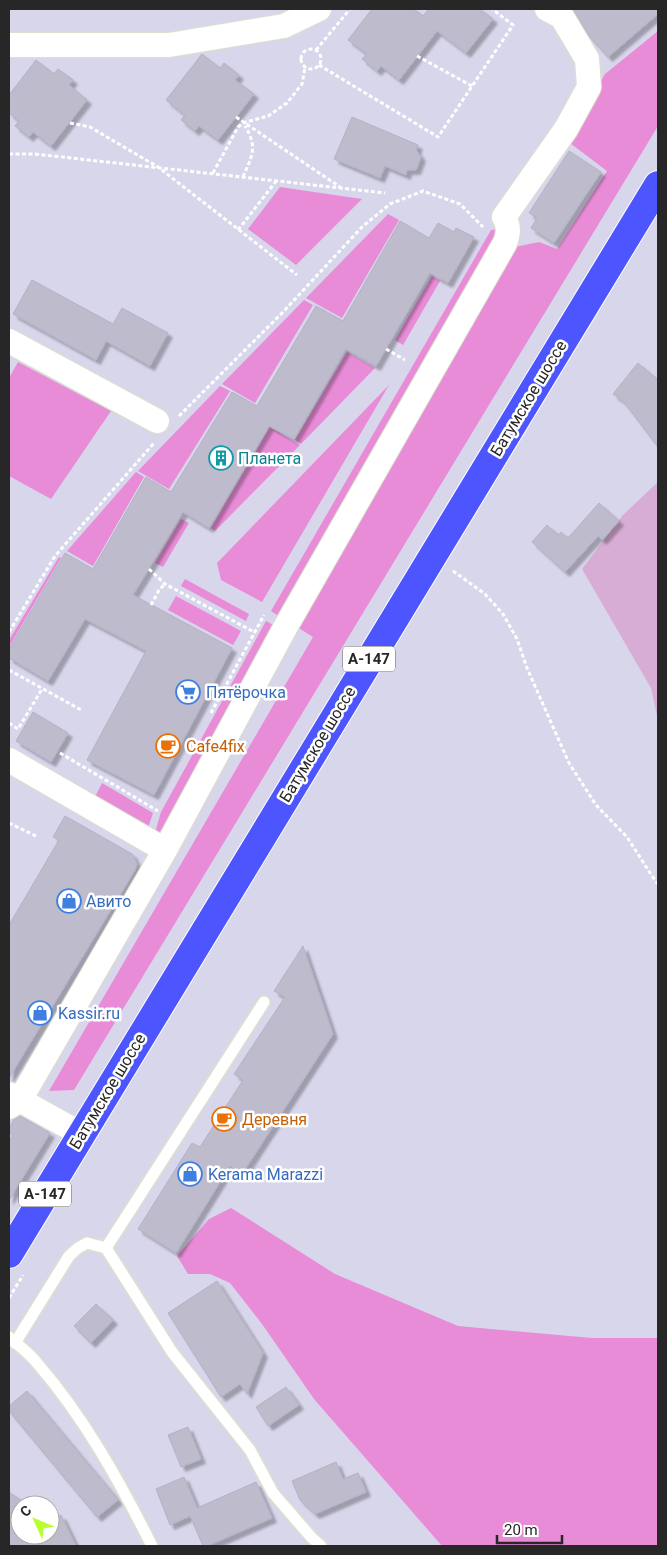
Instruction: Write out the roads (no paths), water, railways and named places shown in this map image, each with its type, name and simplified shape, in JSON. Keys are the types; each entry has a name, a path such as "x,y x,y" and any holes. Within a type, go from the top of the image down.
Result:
{"highway":[{"name":"Батумское шоссе","path":"9,1254 658,185"}],"street":[{"path":"81,1134 12,1100 165,850 286,626 504,243 508,235 508,224 504,217 566,129 589,87 587,60 562,18 548,9"},
{"path":"9,45 169,45 284,26 315,10"},
{"path":"9,341 164,426"},
{"path":"9,760 165,850"}],"lane":[{"path":"106,1248 264,1002"},
{"path":"152,1546 128,1499 87,1428 36,1361 12,1340 69,1256 87,1243 106,1248 172,1352 250,1450 273,1493 310,1537 321,1546"}],"place":[{"name":"Планета","path":"221,458"},
{"name":"Пятёрочка","path":"188,692"},
{"name":"Cafe4fix","path":"168,746"},
{"name":"Авито","path":"69,901"},
{"name":"Kassir.ru","path":"40,1013"},
{"name":"Деревня","path":"224,1119"},
{"name":"Kerama Marazzi","path":"190,1174"}]}
